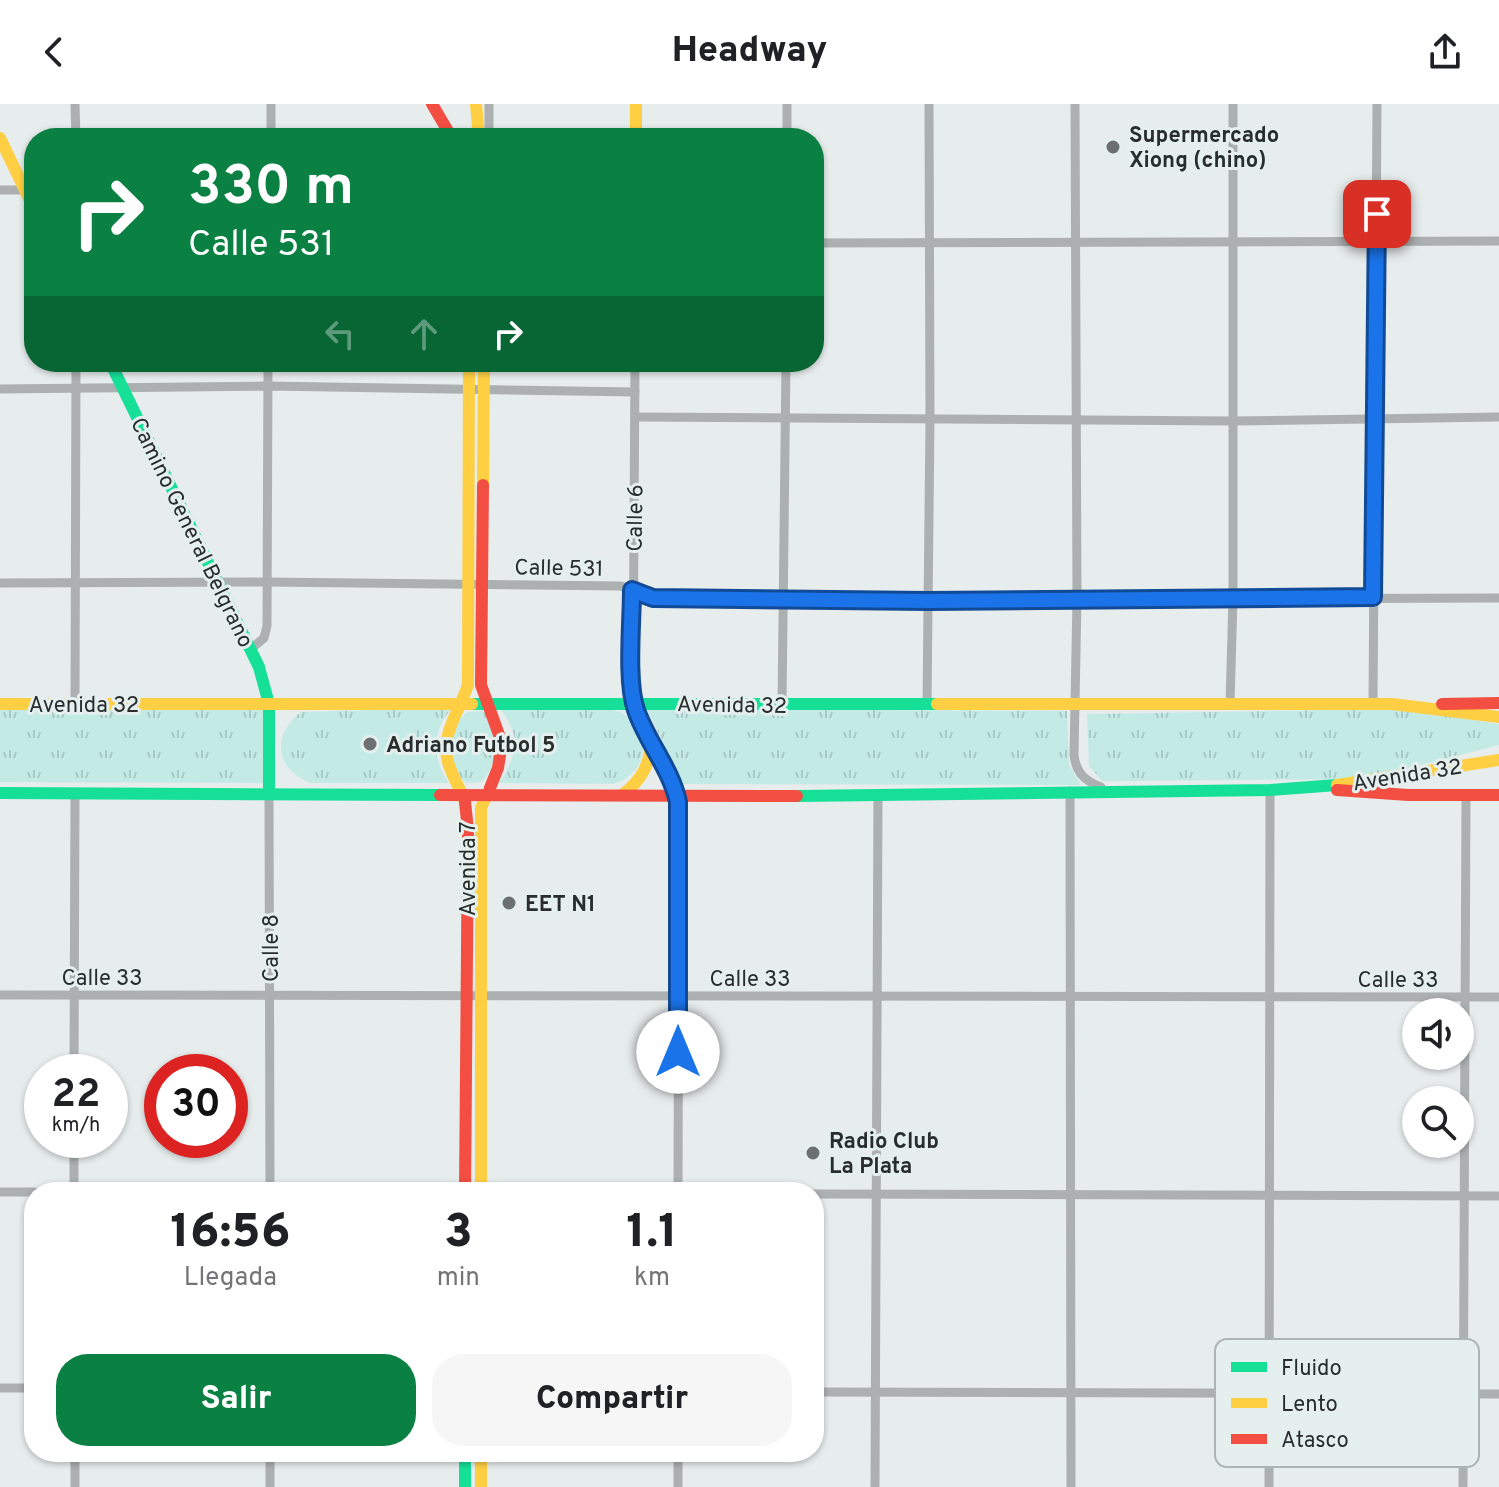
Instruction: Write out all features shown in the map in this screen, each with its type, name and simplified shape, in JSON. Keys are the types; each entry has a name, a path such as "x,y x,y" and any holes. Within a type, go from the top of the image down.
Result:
{"main road":[{"path":"432,104 446,128"},
{"path":"476,104 478,128"},
{"path":"636,104 636,128"},
{"path":"0,138 24,181"},
{"name":"Camino General Belgrano","path":"115,372 251,649 269,704"},
{"name":"Avenida 7","path":"469,372 468,684 446,744 450,769 467,809 481,1182"},
{"name":"Avenida 7","path":"465,1182 481,808 498,768 502,743 481,685 484,372"},
{"name":"Avenida 32","path":"0,704 1499,703"},
{"name":"Calle 8","path":"269,704 269,794"},
{"name":"Avenida 32","path":"1415,705 1499,717"},
{"path":"622,795 644,775 650,759 651,742"},
{"name":"Avenida 32","path":"1314,789 1499,760"},
{"name":"Avenida 32","path":"0,793 878,796 1314,789 1499,795"},
{"path":"465,1462 465,1487"},
{"path":"481,1462 481,1487"}],"street":[{"path":"75,104 76,128"},
{"path":"271,104 271,128"},
{"path":"489,104 489,128"},
{"path":"787,104 787,128"},
{"path":"927,704 931,242 929,104"},
{"path":"1075,104 1075,764 1084,779 1108,790"},
{"path":"1230,704 1233,598 1233,104"},
{"path":"1373,704 1377,104"},
{"path":"0,190 24,190"},
{"path":"824,243 1499,241"},
{"path":"75,703 76,372"},
{"path":"251,649 267,633 268,372"},
{"name":"Calle 6","path":"635,372 634,703 677,795 678,1182"},
{"path":"782,705 786,372"},
{"path":"0,389 268,386 635,392"},
{"path":"635,417 1233,421 1499,417"},
{"name":"Calle 531","path":"0,583 621,586 653,598 784,600 1499,598"},
{"path":"1269,1339 1270,790"},
{"path":"1070,791 1071,1487"},
{"path":"74,1054 75,793"},
{"name":"Calle 8","path":"269,794 270,1182"},
{"path":"875,1487 878,796"},
{"path":"1463,1339 1466,796"},
{"name":"Calle 33","path":"0,995 1499,997"},
{"path":"74,1158 74,1182"},
{"path":"0,1192 24,1192"},
{"path":"824,1194 1499,1196"},
{"path":"0,1388 24,1388"},
{"path":"824,1392 1215,1394"},
{"path":"75,1462 75,1487"},
{"path":"270,1462 270,1487"},
{"path":"678,1462 678,1487"}],"green space":[{"path":"263,708 266,781 262,783 0,782 0,709"},
{"path":"452,708 440,727 436,745 439,764 449,783 311,783 290,770 281,751 285,731 301,712"},
{"path":"649,709 1067,711 1069,765 1081,785 683,784"},
{"path":"1399,709 1499,724 1499,745 1367,779 1102,781 1089,766 1087,714"},
{"path":"501,710 613,710 636,724 643,747 641,758 636,769 613,784 499,783 510,764 515,746 512,729"},
{"path":"483,711 495,737 492,766 482,782 466,783 450,758 450,735 455,723 467,712"},
{"name":"Adriano Futbol 5","path":"405,717 408,766 335,771 331,722"}],"traffic: fast":[{"path":"115,372 259,667 269,704 269,794"},
{"path":"472,704 937,704"},
{"path":"797,796 1270,790 1337,785"},
{"path":"0,793 440,795"},
{"path":"465,1462 465,1487"}],"traffic: slow":[{"path":"476,104 478,128"},
{"path":"636,104 636,128"},
{"path":"0,138 24,188"},
{"path":"465,802 446,751 449,731 468,684 469,372"},
{"path":"483,485 484,372"},
{"path":"0,704 472,704"},
{"path":"937,704 1392,704 1499,717"},
{"path":"622,795 643,772 651,742"},
{"path":"1337,785 1499,760"},
{"path":"481,1182 481,808 490,788"},
{"path":"481,1462 481,1487"}],"traffic: jam":[{"path":"432,104 446,128"},
{"path":"483,485 481,685 502,743 498,768 490,788"},
{"path":"1442,704 1499,703"},
{"path":"1337,790 1408,795 1499,795"},
{"path":"440,795 797,796"},
{"path":"465,802 468,830 465,1182"}],"place":[{"name":"Supermercado Xiong (chino)","path":"1113,147"},
{"name":"Adriano Futbol 5","path":"370,744"},
{"name":"EET N1","path":"509,903"},
{"name":"Radio Club La Plata","path":"813,1153"}],"route":[{"path":"678,1052 678,802 671,779 635,708 632,590 653,598 784,600 1373,597 1377,214"}]}
